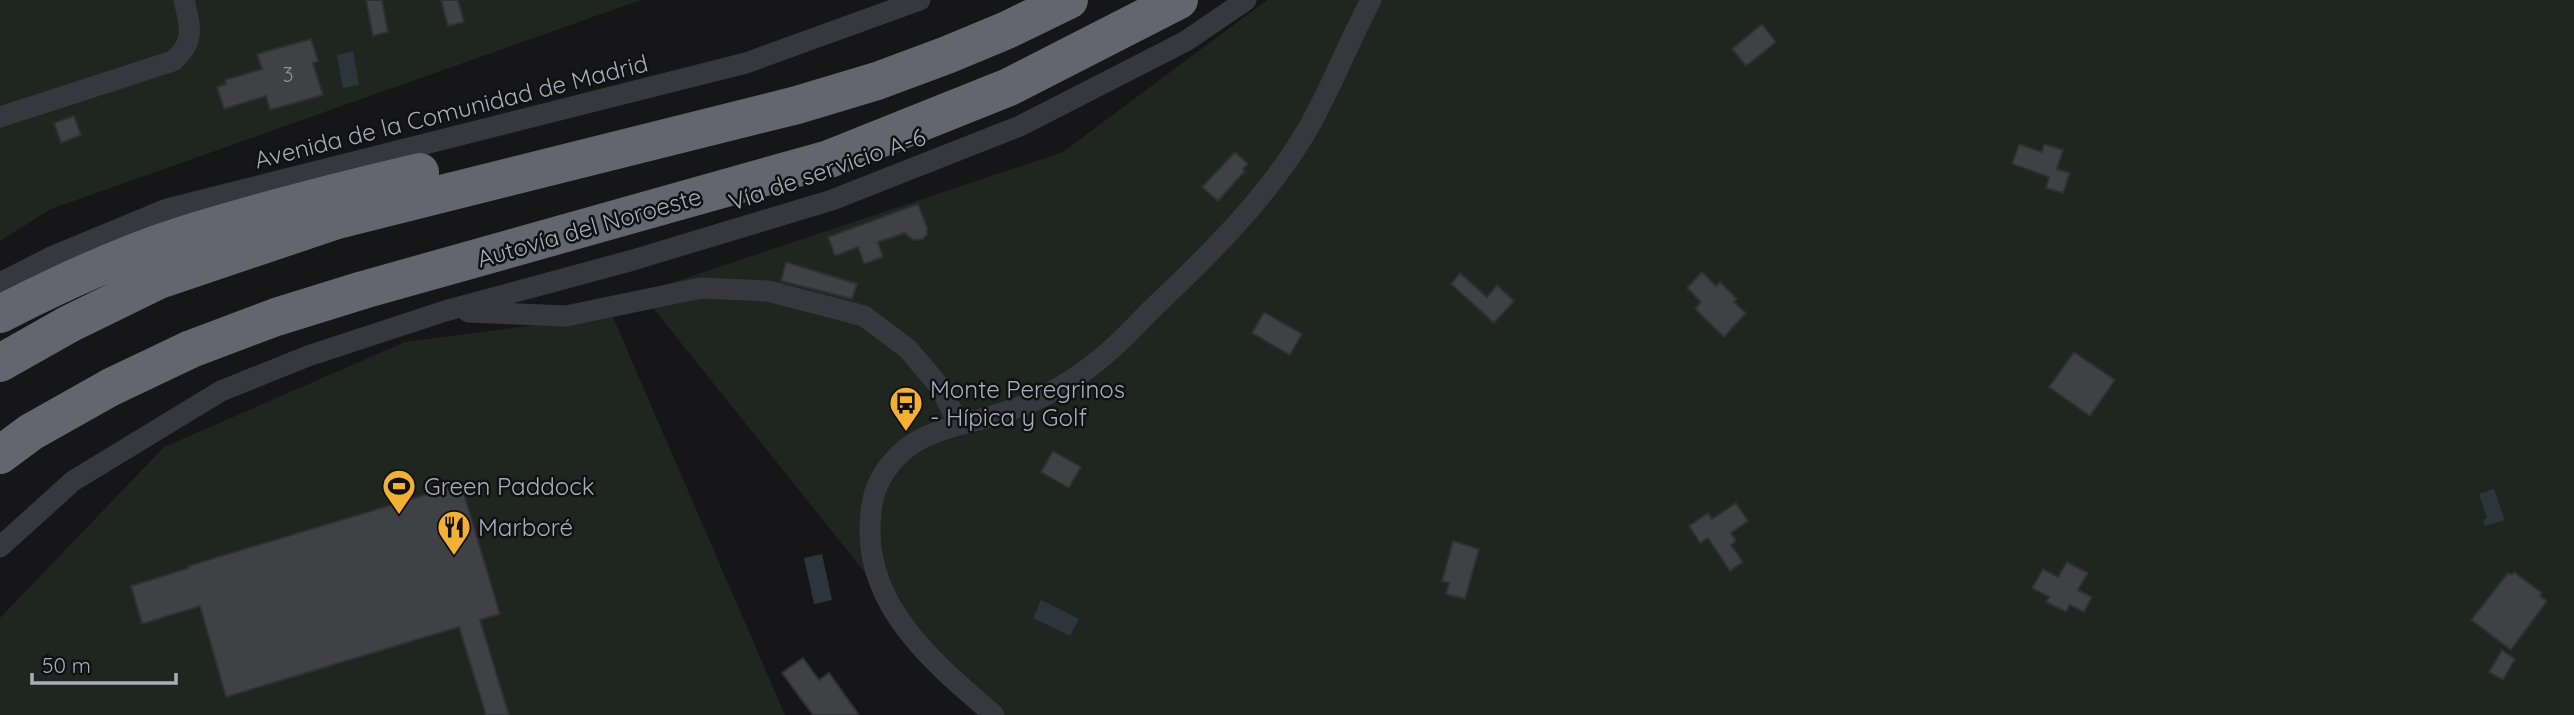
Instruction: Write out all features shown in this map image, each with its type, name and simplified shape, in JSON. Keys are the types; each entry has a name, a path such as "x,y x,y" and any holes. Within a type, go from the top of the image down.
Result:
{"highway":[{"path":"0,363 69,324 159,280 337,220 797,105 877,81 947,55 1069,0"},
{"name":"Autovía del Noroeste","path":"0,455 31,432 111,387 191,349 276,317 363,290 830,159 1009,87 1179,0"},
{"path":"0,314 63,282 175,238 340,191 547,143 871,59 947,55"}],"street":[{"path":"0,117 173,61 185,50 191,32 184,0"},
{"name":"Avenida de la Comunidad de Madrid","path":"0,283 51,257 167,209 746,63 920,0"},
{"name":"Vía de servicio A-6","path":"0,547 73,481 221,391 308,356 445,312 633,260 832,200 1020,126 1186,41 1246,0"},
{"path":"994,715 930,659 899,620 876,574 870,546 870,515 878,482 913,442 929,433 1008,411 1050,393 1101,359 1191,272 1262,195 1303,136 1371,0"},
{"path":"445,312 566,316 701,288 768,291 864,316 908,349 940,387 959,425"}],"shaded area":[{"path":"0,0 641,0 51,209 0,241"},
{"path":"1267,0 2574,0 2574,715 979,715 641,293 1063,152"},
{"path":"353,51 359,85 343,88 337,55"},
{"name":"Green Paddock","path":"612,315 785,715 0,715 0,618 164,447 405,342"},
{"path":"2494,489 2505,520 2485,526 2483,520 2487,518 2479,494"},
{"path":"822,554 832,600 814,604 804,558"},
{"path":"1041,600 1079,619 1070,636 1033,618"}],"building":[{"path":"366,0 382,0 388,32 373,36"},
{"path":"441,0 458,0 464,22 448,26"},
{"path":"1762,24 1776,42 1746,66 1732,49"},
{"path":"311,39 318,61 313,63 323,95 270,110 266,96 224,109 217,87 226,84 225,80 262,69 257,54"},
{"path":"74,116 81,135 61,143 54,123"},
{"path":"2019,144 2042,152 2044,144 2063,150 2057,169 2070,173 2063,193 2046,188 2049,177 2012,164"},
{"path":"1235,152 1248,164 1218,201 1202,187"},
{"path":"918,204 927,228 923,239 913,240 905,233 878,242 883,257 864,264 858,247 835,256 828,237"},
{"path":"786,262 857,284 852,299 781,281"},
{"path":"1702,272 1716,286 1720,282 1737,299 1734,302 1746,313 1724,337 1695,309 1701,302 1687,288"},
{"path":"1460,273 1487,297 1497,285 1514,301 1494,323 1451,284"},
{"path":"1264,312 1302,334 1290,355 1252,333"},
{"path":"2074,352 2115,380 2090,416 2049,387"},
{"path":"1053,451 1081,467 1069,488 1041,472"},
{"path":"461,484 500,614 480,620 509,715 486,715 459,627 226,697 200,606 142,624 131,586 189,568 188,566"},
{"path":"1736,503 1748,521 1731,533 1736,541 1731,545 1743,562 1730,571 1708,538 1700,543 1689,526 1708,513 1712,519"},
{"path":"1453,541 1479,549 1465,599 1446,594 1449,583 1442,581"},
{"path":"2067,562 2088,573 2078,590 2092,597 2084,612 2070,605 2066,612 2046,602 2049,597 2032,588 2043,569 2058,577"},
{"path":"2514,572 2542,593 2540,596 2547,601 2511,650 2471,620 2508,573 2512,575"},
{"path":"2502,650 2515,659 2503,680 2489,672"},
{"path":"803,658 819,680 829,673 859,715 813,715 782,673"}],"place":[{"name":"Monte Peregrinos - Hípica y Golf","path":"906,433"},
{"name":"Green Paddock","path":"399,516"},
{"name":"Marboré","path":"454,557"}]}
